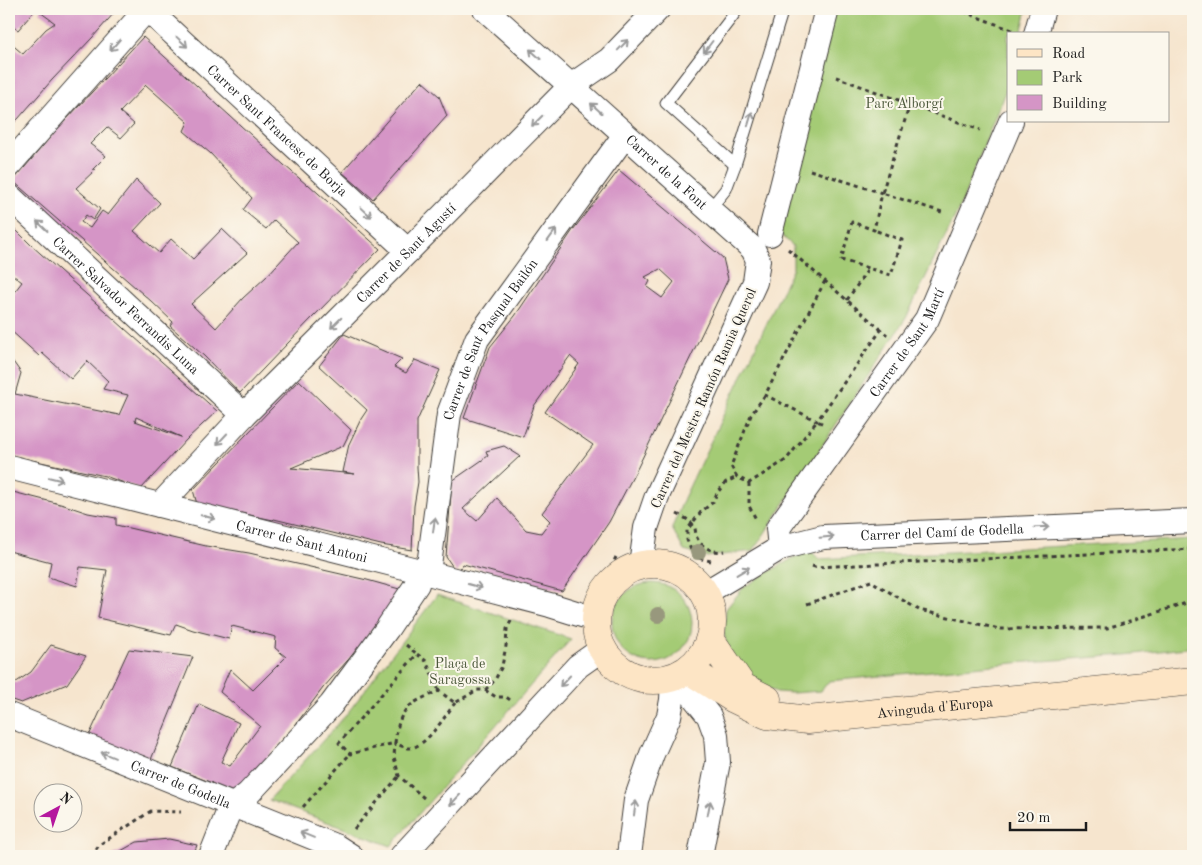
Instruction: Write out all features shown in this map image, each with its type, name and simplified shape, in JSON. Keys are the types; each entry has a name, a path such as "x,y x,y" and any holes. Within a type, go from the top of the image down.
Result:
{"street":[{"path":"9,165 147,9"},
{"name":"Carrer Sant Francesc de Borja","path":"147,9 408,251"},
{"name":"Carrer de la Font","path":"485,9 753,249 758,260"},
{"name":"Carrer de Sant Agustí","path":"160,506 244,415 571,86 609,60 658,9"},
{"path":"770,234 827,9"},
{"path":"1025,32 1043,9"},
{"name":"Carrer de Sant Martí","path":"772,544 778,528 927,319 1007,130"},
{"name":"Carrer de Sant Pasqual Bailón","path":"424,572 449,414 477,339 625,134"},
{"name":"Carrer Salvador Ferrandis Luna","path":"9,196 244,415"},
{"name":"Carrer del Mestre Ramón Ramia Querol","path":"641,565 646,528 657,496 755,282 758,260"},
{"name":"Carrer de Sant Antoni","path":"9,467 550,605 592,609"},
{"name":"Carrer del Camí de Godella","path":"705,594 772,544 822,537 1193,520"},
{"path":"659,564 678,568 694,579 705,594 711,608 713,624 710,639 702,656 679,674 656,680 640,679 624,673 611,662 602,649 596,634 592,609 609,584 623,572 641,565 659,564"},
{"path":"211,856 229,816 331,705 387,629 424,572"},
{"name":"Avinguda d'Europa","path":"710,639 744,687 772,702 808,707 1193,668"},
{"path":"402,856 578,666 602,649"},
{"path":"629,856 636,800 652,754 669,716 679,674"},
{"path":"679,674 709,716 716,735 718,762 700,856"},
{"name":"Avinguda d'Europa","path":"679,674 767,715 808,720 1193,682"},
{"name":"Carrer de Godella","path":"9,715 229,816 337,847 350,856"}],"lane":[{"path":"735,165 666,103 738,9"},
{"path":"709,210 726,190 783,9"}],"path":[{"path":"956,9 1025,32"},
{"path":"812,68 910,104 1007,130"},
{"path":"874,230 882,193 910,104"},
{"path":"788,162 969,220"},
{"path":"852,222 874,230 902,240 891,275 841,260 852,222"},
{"path":"793,253 905,350"},
{"path":"847,300 870,268"},
{"path":"749,482 736,477 731,466 752,415 765,395 825,281"},
{"path":"749,482 786,460 817,421 881,330"},
{"path":"765,395 817,421"},
{"path":"719,561 698,558 691,550 687,540 687,530 700,512 713,502 717,493 726,482 736,477"},
{"path":"749,482 750,506 772,544"},
{"path":"654,505 686,518 694,527 697,538 706,548 719,552 726,551"},
{"path":"806,564 815,567 1193,549"},
{"path":"592,609 619,550"},
{"path":"807,604 870,581 919,610 999,629 1107,628 1193,601"},
{"path":"485,690 495,680 502,666 507,629 516,612"},
{"path":"350,754 339,744 417,654 426,661 439,691 455,704"},
{"path":"298,811 350,754 395,743 408,748 420,745 455,704 477,690 485,690 496,698 506,698 521,706"},
{"path":"427,801 399,776 394,756 395,743 397,728 404,711 417,700 439,691"},
{"path":"354,829 399,776"},
{"path":"91,856 99,845 151,811 181,812 206,819 229,816"}],"green space":[{"name":"Parc Alborgí","path":"834,9 1027,9 1021,32 1007,32 1007,85 1005,92 961,204 906,318 753,551 707,557 684,551 672,528 684,498 793,268 793,246 778,232"},
{"path":"1193,539 1193,647 1126,655 1014,663 829,681 821,691 792,693 777,692 752,681 727,647 724,633 726,609 743,588 809,549 819,559"},
{"path":"652,583 667,586 680,595 689,608 692,623 689,638 680,651 667,660 652,663 637,660 624,651 615,638 612,623 615,608 624,595 637,586"},
{"name":"Plaça de Saragossa","path":"437,595 571,639 391,846 269,800 346,715"}],"building":[{"path":"14,9 36,9 18,30 9,24 9,14"},
{"path":"41,9 111,9 115,12 9,127 9,42 23,54 46,29 55,23 40,12"},
{"path":"143,37 380,249 240,393 204,356 170,326 173,322 151,301 13,181 53,134","holes":["146,85 188,122 184,131 210,153 252,198 243,210 266,229 274,220 298,242 216,328 191,304 247,253 222,229 193,259 171,239 159,253 134,231 160,203 136,180 108,215 102,211 90,228 81,222 86,215 93,220 100,209 76,188 95,170 93,169 106,156 90,144 107,127 121,138 134,124 120,112"]},
{"path":"422,81 439,96 447,116 373,199 342,172"},
{"path":"619,170 723,258 728,279 638,467 609,522 562,591 463,564 457,573 446,557 452,481 488,456 486,451 504,446 520,456 463,509 477,521 497,498 526,530 541,533 550,521 542,513 593,445 545,412 579,364 570,356 534,406 523,437 464,418 490,347 515,316 573,230","holes":["660,269 674,282 662,298 647,287 650,281 645,277"]},
{"path":"11,225 217,411 187,439 141,489 105,476 9,455 9,356 21,373 15,394 119,415 128,395 103,389 108,381 87,361 71,379 42,353 39,356 9,329 9,299 22,282 9,272 9,228","holes":["136,417 181,437 135,421"]},
{"path":"344,334 402,359 394,367 406,373 415,360 440,370 417,421 418,482 414,506 412,550 381,545 274,519 197,504 193,490 299,380 351,430 343,446 291,468 355,474 343,472 349,444 367,410 319,366"},
{"path":"9,491 88,513 116,518 116,525 206,546 249,553 403,590 356,651 323,688 293,728 233,798 212,783 172,767 199,704 239,723 221,762 230,766 260,726 220,692 230,669 253,690 286,657 275,648 276,637 232,626 229,639 176,624 171,635 98,618 107,570 80,567 77,586 48,577 51,562 9,551"},
{"path":"51,645 86,656 67,684 21,703 9,699 9,677 15,683 31,672"},
{"path":"129,649 193,657 150,762 88,738"},
{"path":"169,839 197,845 193,856 112,856 137,842"}]}
